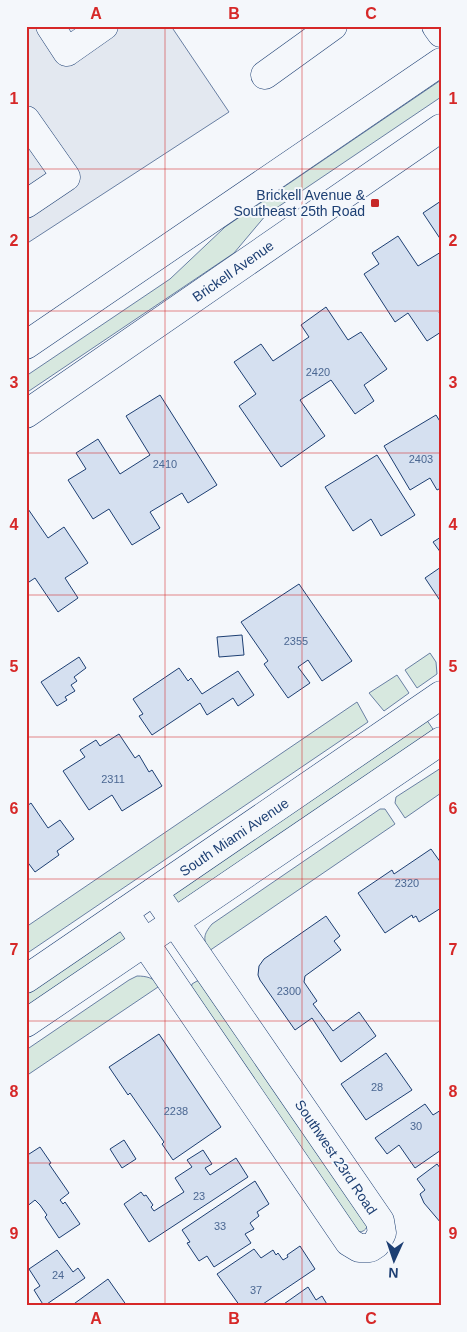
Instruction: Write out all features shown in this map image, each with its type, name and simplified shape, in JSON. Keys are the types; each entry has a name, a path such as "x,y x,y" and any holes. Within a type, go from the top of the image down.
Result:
{"main road":[{"path":"50,26 67,52 104,26"},
{"path":"265,75 333,26"},
{"path":"436,26 441,33"},
{"path":"26,345 441,62"},
{"path":"26,120 66,177 26,204"},
{"name":"Brickell Avenue","path":"26,414 441,128"},
{"name":"South Miami Avenue","path":"26,979 441,696"},
{"path":"26,1022 441,742"},
{"name":"Southwest 23rd Road","path":"124,912 349,1242 359,1248 370,1248 376,1244 382,1233 380,1221 154,892"}],"shaded area":[{"path":"26,26 171,26 229,112 26,244"},
{"path":"441,80 441,97 266,215 234,253 26,393 26,376 170,279 225,227"},
{"path":"430,653 436,662 437,674 417,688 405,670"},
{"path":"397,675 409,693 384,711 369,693"},
{"path":"357,702 368,722 26,954 26,927"},
{"path":"424,716 437,735 174,907 168,893"},
{"path":"441,768 441,793 405,818 395,803 396,797"},
{"path":"380,809 385,809 395,824 209,951 205,937 212,924"},
{"path":"119,925 133,937 26,1013 26,988"},
{"path":"137,976 150,978 161,985 26,1076 26,1050"},
{"path":"201,981 368,1224 361,1232 357,1232 191,989 192,984"}],"building":[{"path":"441,201 441,240 423,213"},
{"path":"398,236 418,266 441,252 441,311 439,312 441,316 441,332 427,341 408,313 395,322 364,274 379,264 372,253"},
{"path":"326,307 348,340 361,332 387,369 364,385 374,401 355,414 331,380 300,400 325,436 281,467 239,406 256,394 234,362 261,344 273,361 309,337 301,325"},
{"path":"160,395 217,485 188,503 182,493 150,512 160,528 132,545 109,509 93,519 68,480 86,469 76,453 98,439 120,474 150,455 126,416"},
{"path":"436,415 441,423 441,488 437,490 430,478 410,490 384,446"},
{"path":"377,455 415,515 381,536 371,519 353,531 325,487"},
{"path":"26,506 48,538 64,527 88,563 65,578 78,598 58,612 35,578 26,584"},
{"path":"441,537 441,553 433,542"},
{"path":"441,567 441,602 425,578"},
{"path":"299,584 352,661 322,681 308,660 298,667 310,683 288,698 264,664 268,661 241,622"},
{"path":"242,635 244,655 219,657 217,637"},
{"path":"79,657 86,668 74,677 77,681 71,685 75,691 65,697 67,700 57,706 41,682"},
{"path":"179,668 188,681 191,678 202,694 238,671 254,695 238,706 233,698 207,715 200,703 152,735 139,716 143,714 133,699"},
{"path":"119,734 135,758 139,755 149,772 152,770 162,786 122,811 112,795 89,810 63,771 85,757 80,750 96,740 100,746"},
{"path":"31,803 48,828 60,820 74,839 57,851 59,855 35,872 26,860 26,804 27,806"},
{"path":"431,849 441,863 441,908 419,922 416,916 413,918 412,915 385,933 358,893 392,870 394,874"},
{"path":"326,916 340,936 334,941 341,950 305,976 304,982 317,1001 313,1004 333,1031 359,1012 376,1036 341,1062 312,1018 295,1030 258,975 259,966 264,959"},
{"path":"159,1034 221,1127 173,1160 162,1144 164,1142 130,1093 128,1095 109,1067"},
{"path":"386,1053 412,1090 366,1120 341,1084"},
{"path":"425,1104 433,1115 441,1110 441,1150 415,1168 399,1145 387,1154 375,1138"},
{"path":"124,1140 136,1159 122,1168 110,1149"},
{"path":"40,1147 69,1193 60,1200 63,1204 65,1202 80,1224 59,1238 45,1217 47,1215 35,1200 26,1207 26,1156"},
{"path":"203,1150 212,1164 205,1168 210,1175 236,1158 248,1177 149,1242 124,1204 141,1192 144,1196 146,1195 153,1205 151,1207 154,1211 184,1192 175,1178 192,1167 187,1160"},
{"path":"437,1164 441,1169 441,1223 424,1203 420,1194 425,1190 417,1179"},
{"path":"255,1181 269,1204 257,1212 259,1216 250,1223 254,1229 245,1234 251,1243 214,1267 207,1256 199,1261 187,1243 190,1242 182,1230"},
{"path":"300,1246 315,1269 260,1306 240,1306 217,1274 254,1249 261,1258 273,1250 283,1260"},
{"path":"57,1250 73,1272 78,1268 85,1278 44,1306 34,1290 40,1286 29,1269"},
{"path":"108,1279 127,1306 71,1306"},
{"path":"308,1287 316,1300 322,1296 328,1306 281,1306"}],"place":[{"name":"Brickell Avenue & Southeast 25th Road","path":"375,203"}]}
